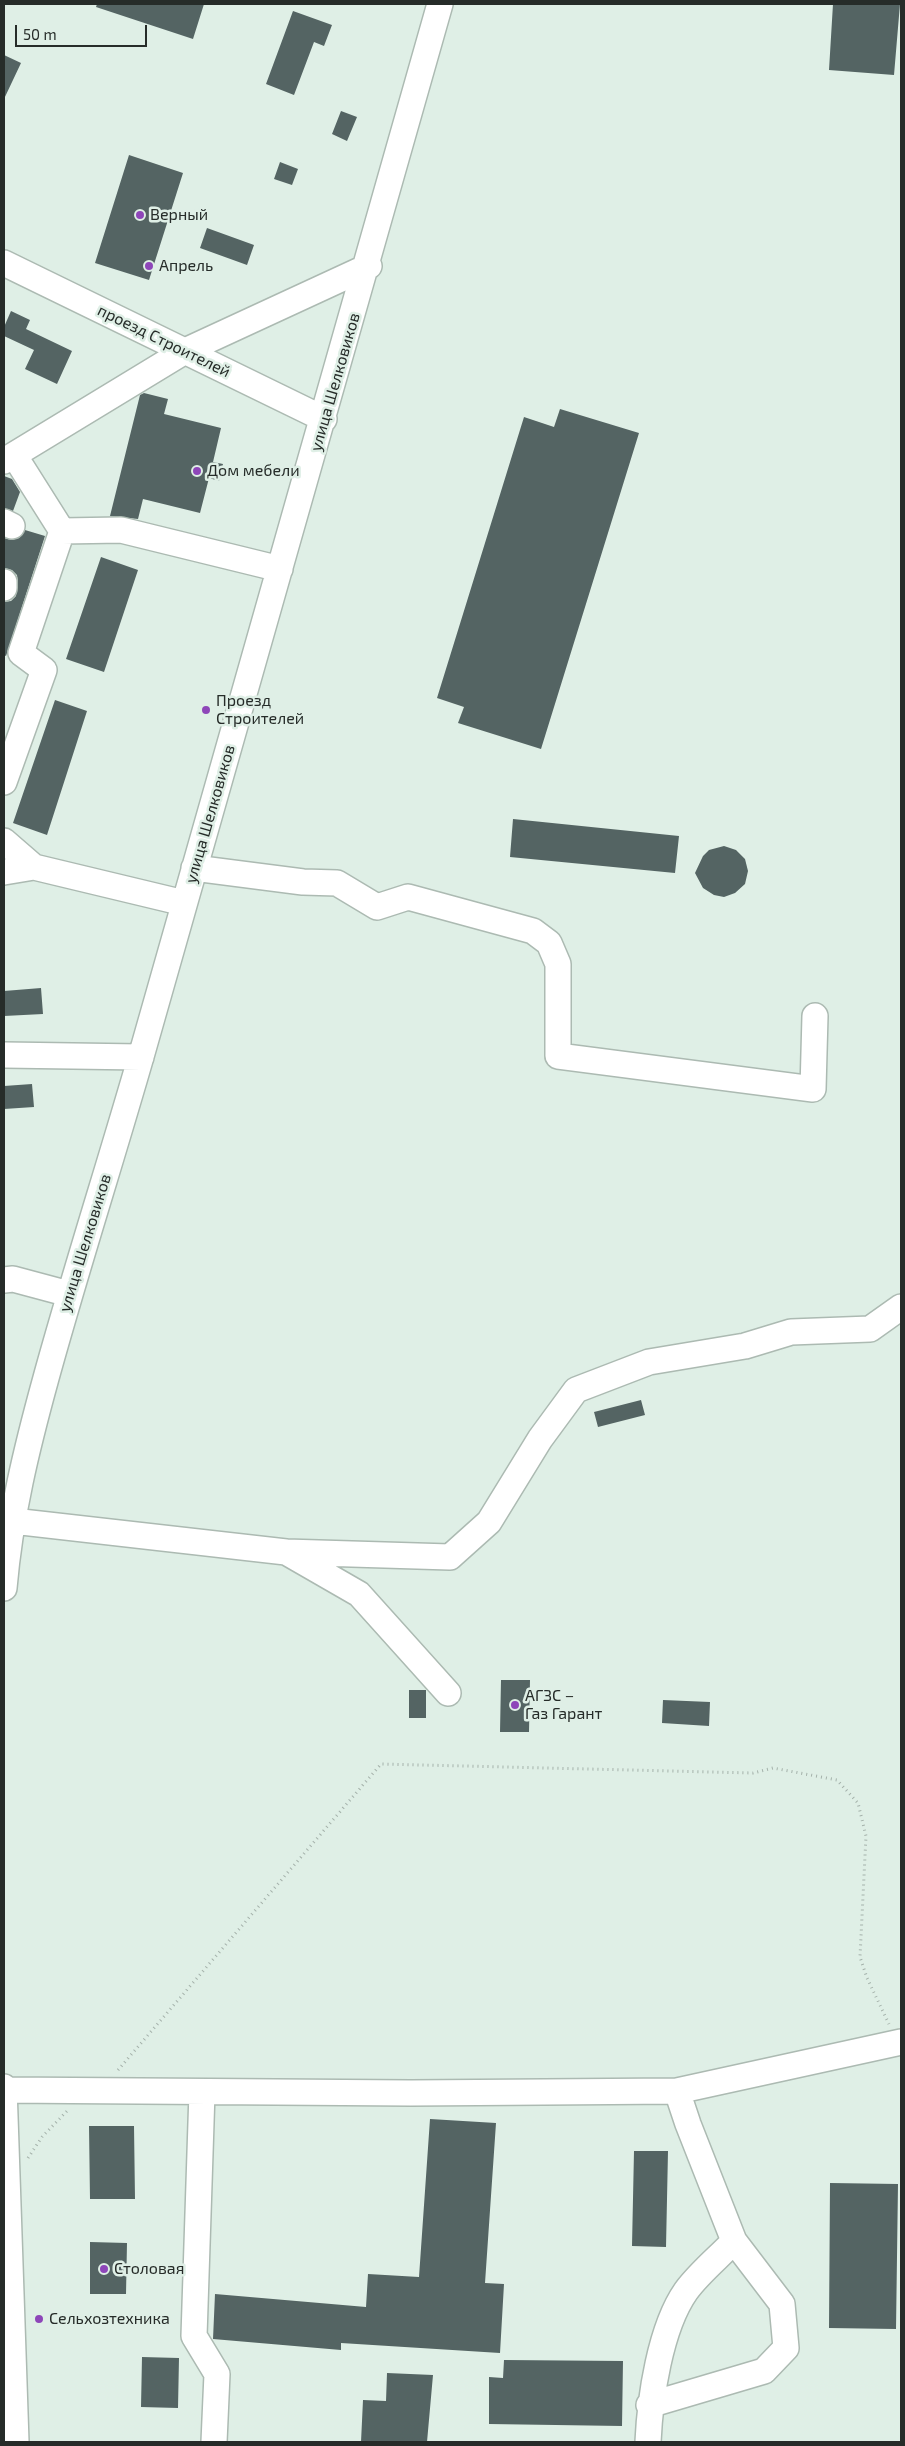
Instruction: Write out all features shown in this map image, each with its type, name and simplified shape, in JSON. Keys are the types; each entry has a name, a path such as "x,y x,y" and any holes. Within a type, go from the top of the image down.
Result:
{"street":[{"name":"улица Шелковиков","path":"4,1588 8,1520 69,1294 141,1057 280,569 369,266 440,4"},
{"name":"проезд Строителей","path":"4,263 324,419"},
{"path":"62,532 9,458 185,351 369,266"},
{"path":"62,532 121,530 280,569"},
{"path":"4,782 44,670 21,653 62,532"},
{"path":"4,582 4,588"},
{"path":"4,841 34,867"},
{"name":"улица Шелковиков","path":"4,872 34,867 184,903"},
{"path":"194,868 304,882 337,884 377,906 408,897 533,931 549,943 558,964 558,1056 813,1089 815,1016"},
{"path":"4,1055 141,1057"},
{"path":"4,1280 13,1279 69,1294"},
{"path":"8,1520 286,1552 450,1557 489,1522 540,1439 576,1390 649,1362 745,1346 791,1332 870,1329 901,1307"},
{"path":"286,1552 359,1594 448,1693"},
{"path":"16,2442 9,2390 7,2288 15,2173 4,2088 202,2092 677,2091 900,2043"},
{"path":"649,2406 764,2371 786,2348 782,2304 734,2241 677,2091"},
{"path":"202,2092 194,2336 217,2374 214,2442"},
{"path":"648,2442 649,2406 665,2336 686,2291 734,2241"}],"path":[{"path":"15,2173 42,2136 67,2111 101,2091 381,1764 753,1773 773,1768 837,1780 858,1803 866,1836 860,1957 867,1978 900,2043"}],"building":[{"path":"97,4 204,4 193,39 96,7"},
{"path":"833,4 900,4 894,75 829,70"},
{"path":"293,11 332,25 324,46 314,42 294,95 266,84"},
{"path":"4,55 21,63 4,99"},
{"path":"341,111 357,117 347,141 332,134"},
{"name":"Верный","path":"129,155 183,173 149,280 95,263"},
{"path":"280,162 298,169 292,185 274,179"},
{"path":"207,228 254,245 247,265 200,248"},
{"path":"11,311 30,320 26,329 72,351 57,384 25,369 34,350 4,336 4,327"},
{"path":"144,393 168,399 164,414 221,428 213,462 223,464 219,481 209,478 200,513 143,499 138,519 110,516 140,395"},
{"path":"560,409 639,433 541,749 458,723 464,707 437,698 524,417 554,427"},
{"path":"4,476 12,479 20,492 13,511 4,508"},
{"path":"25,530 45,536 6,656 4,655 4,602 11,601 16,596 18,582 17,575 12,570 4,568 4,538 12,540 19,538"},
{"path":"101,557 138,570 104,672 66,659"},
{"path":"55,700 87,711 47,835 13,823"},
{"path":"513,819 679,836 675,873 510,857"},
{"path":"724,846 736,850 745,859 748,871 745,884 735,893 724,897 714,895 703,888 695,873 703,856 709,850"},
{"path":"41,988 43,1014 4,1016 4,991"},
{"path":"32,1084 34,1107 4,1109 4,1086"},
{"path":"641,1400 645,1415 598,1427 594,1412"},
{"path":"501,1680 530,1680 529,1732 500,1732"},
{"path":"409,1690 426,1690 426,1718 409,1718"},
{"path":"663,1700 710,1702 709,1726 662,1723"},
{"path":"430,2119 496,2123 485,2283 504,2284 500,2353 341,2343 341,2350 213,2339 215,2294 366,2307 368,2274 419,2277"},
{"path":"89,2126 134,2126 135,2199 90,2199"},
{"path":"634,2151 668,2151 666,2247 632,2246"},
{"path":"830,2183 898,2184 896,2329 829,2328"},
{"path":"90,2242 127,2243 126,2294 90,2294"},
{"path":"142,2357 179,2358 178,2408 141,2407"},
{"path":"504,2360 623,2361 622,2426 489,2424 489,2377 503,2378"},
{"path":"387,2373 433,2375 427,2442 361,2442 363,2400 386,2401"}],"place":[{"name":"Верный","path":"140,215"},
{"name":"Апрель","path":"149,266"},
{"name":"Дом мебели","path":"197,471"},
{"name":"Проезд Строителей","path":"206,710"},
{"name":"АГЗС – Газ Гарант","path":"515,1705"},
{"name":"Столовая","path":"104,2269"},
{"name":"Сельхозтехника","path":"39,2319"}]}
